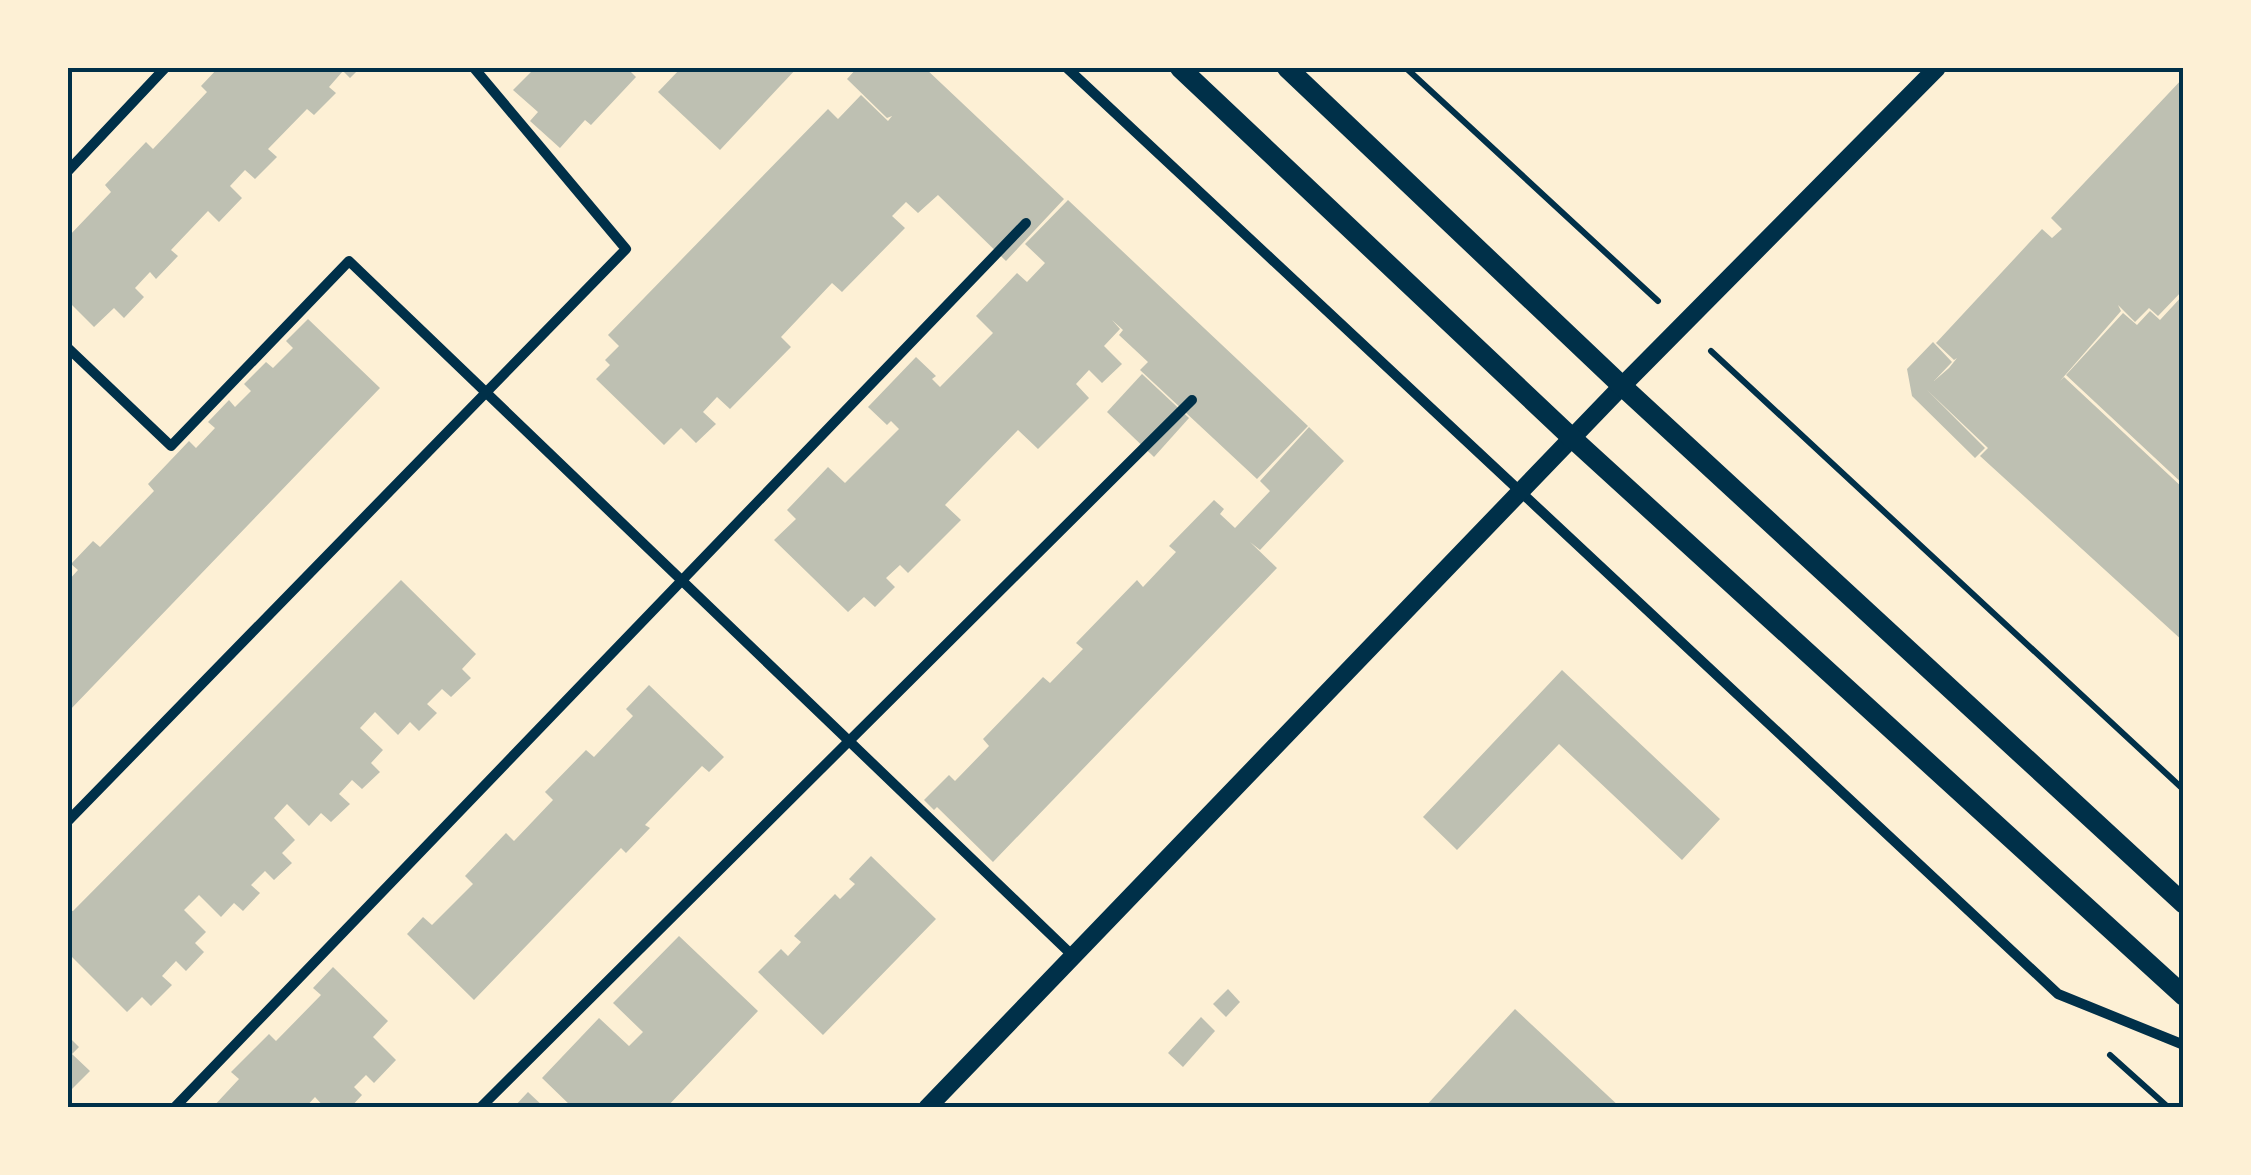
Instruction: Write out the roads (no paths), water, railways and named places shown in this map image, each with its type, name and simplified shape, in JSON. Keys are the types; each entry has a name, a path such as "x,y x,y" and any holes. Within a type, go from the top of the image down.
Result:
{"main road":[{"path":"1180,68 1572,438 2184,996"},
{"path":"1287,68 1622,386 2184,904"}],"street":[{"path":"68,171 165,68"},
{"path":"68,821 626,249 474,68"},
{"path":"1067,68 2058,994 2184,1044"},
{"path":"927,1108 1622,386 1938,68"},
{"path":"174,1108 1026,223"},
{"path":"68,348 170,446 349,261 1073,956"},
{"path":"480,1108 1192,400"}]}
